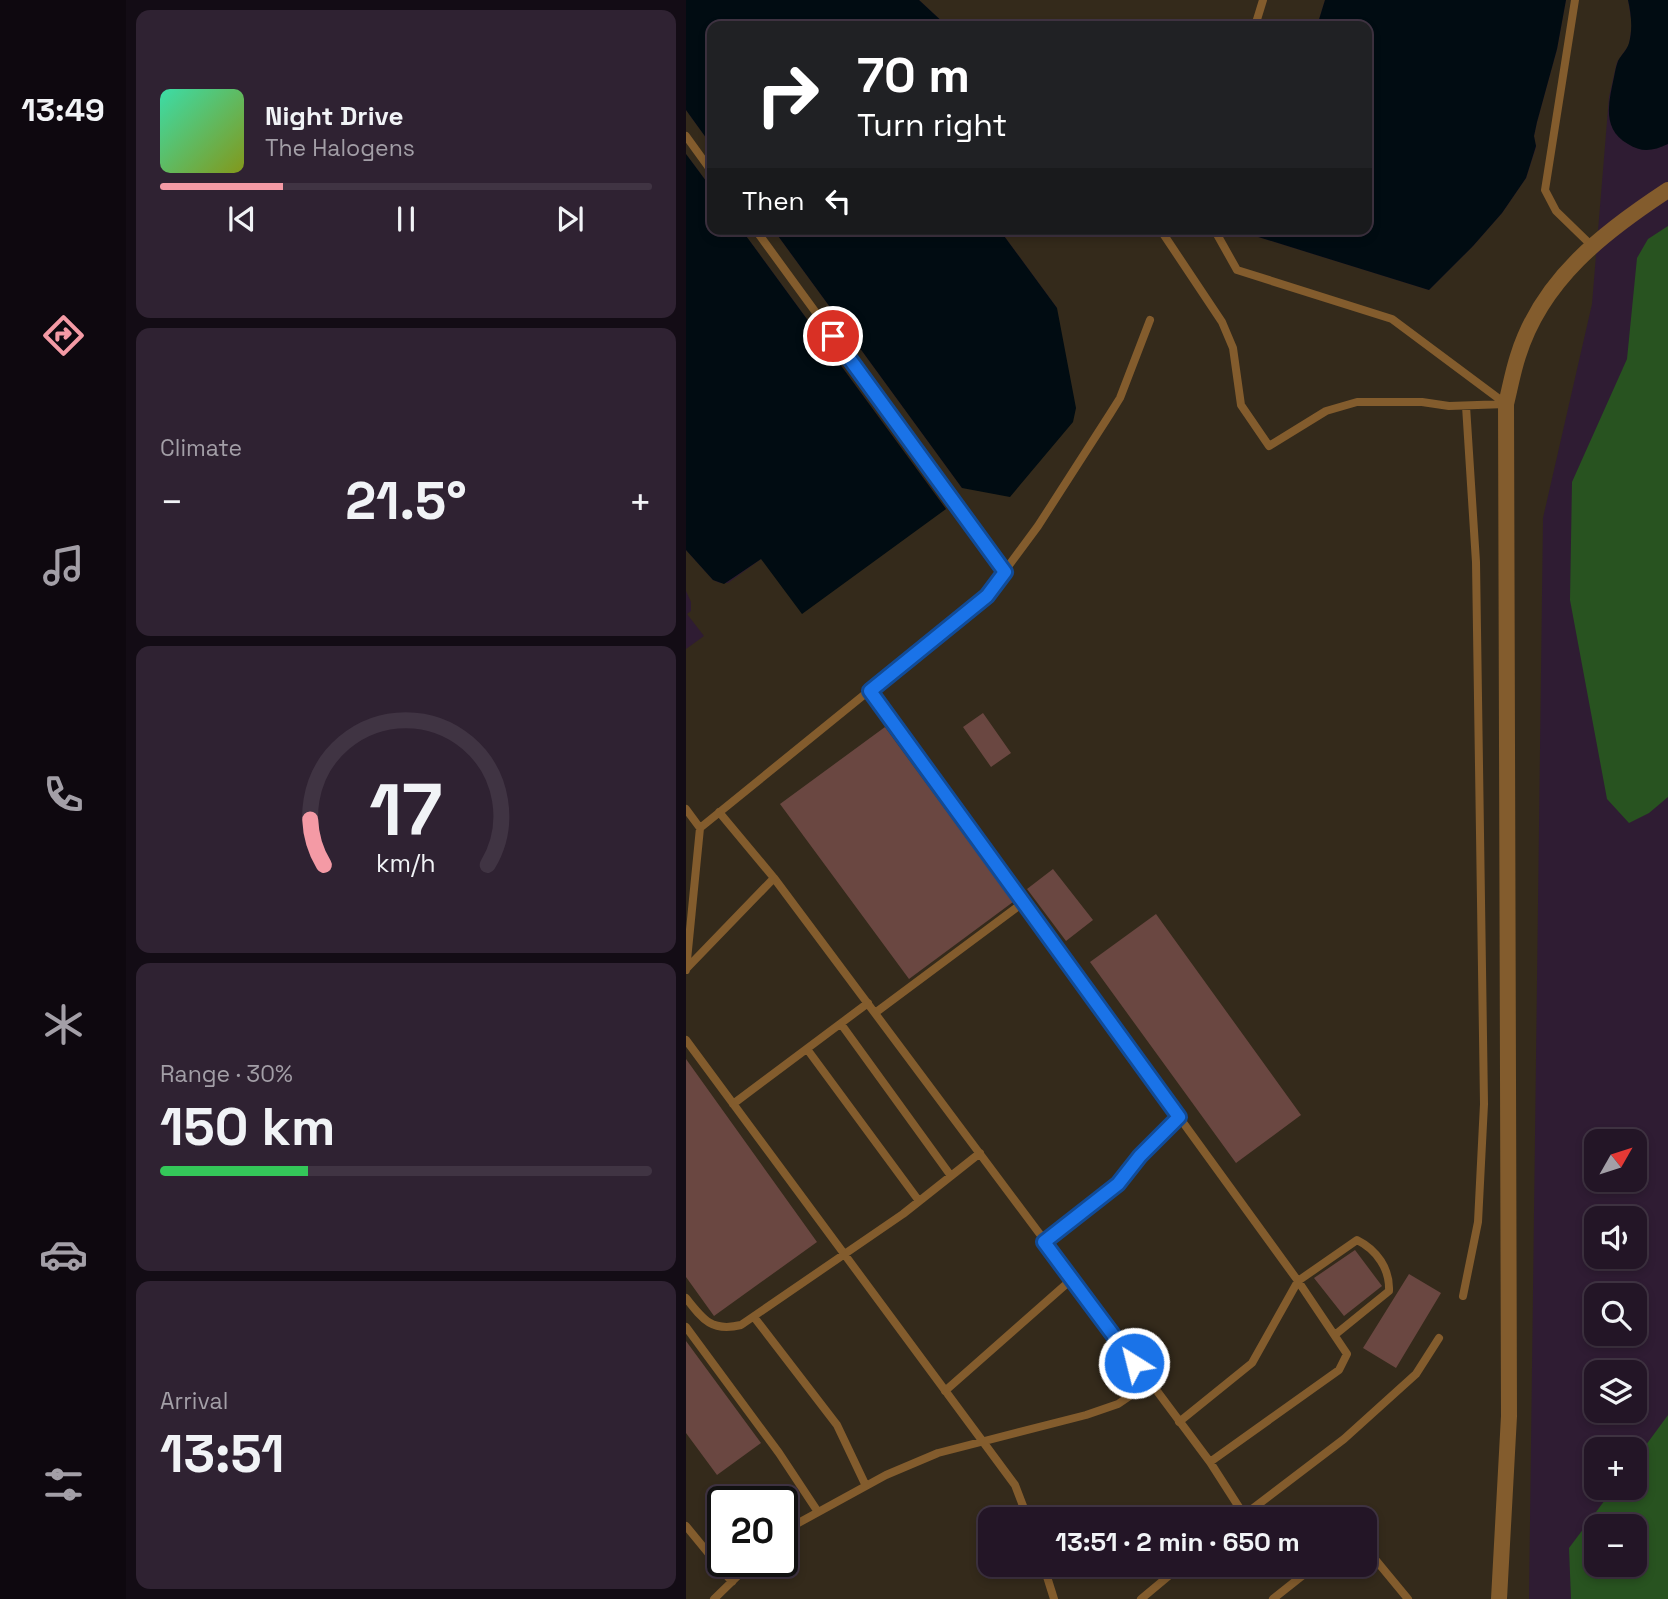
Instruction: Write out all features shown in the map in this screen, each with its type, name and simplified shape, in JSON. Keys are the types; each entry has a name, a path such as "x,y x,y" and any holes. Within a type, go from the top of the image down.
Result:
{"street":[{"path":"1499,1599 1509,1416 1506,404 1518,355 1540,308 1557,282 1591,245 1668,190"}],"lane":[{"path":"1257,21 1263,0"},
{"path":"1575,0 1545,190 1556,211 1591,245"},
{"path":"686,136 707,165"},
{"path":"759,235 1005,572"},
{"path":"1164,235 1222,322 1233,348 1241,405 1269,446 1326,411 1357,402 1506,404"},
{"path":"1217,235 1237,270 1392,319 1506,404"},
{"path":"700,828 987,596 1038,526 1120,398 1150,320"},
{"path":"1463,1296 1478,1222 1484,1104 1476,562 1466,405"},
{"path":"870,691 1298,1281 1347,1354 1339,1370 1210,1462"},
{"path":"686,809 700,828 686,970"},
{"path":"719,812 775,877 1210,1462 1236,1507"},
{"path":"686,970 775,877"},
{"path":"875,1013 1024,902"},
{"path":"733,1104 868,1003"},
{"path":"841,1024 951,1176"},
{"path":"686,1040 1015,1485 1023,1507"},
{"path":"807,1049 919,1201"},
{"path":"1044,1242 1118,1184 1140,1156 1179,1117"},
{"path":"686,1298 712,1326 725,1329 741,1325 845,1255 980,1153"},
{"path":"1179,1422 1252,1363 1298,1281 1357,1240 1369,1246 1378,1256 1389,1276 1389,1291 1336,1334"},
{"path":"945,1391 1072,1279"},
{"path":"754,1317 837,1425 866,1486"},
{"path":"686,1327 779,1454 818,1513"},
{"path":"1255,1507 1355,1430 1416,1374 1439,1338"},
{"path":"798,1525 866,1486 938,1453 1108,1408 1149,1383"},
{"path":"686,1526 732,1582"},
{"path":"1377,1562 1405,1598"},
{"path":"714,1599 737,1577"},
{"path":"1047,1577 1054,1599"},
{"path":"1141,1599 1167,1577"},
{"path":"1273,1599 1301,1577"}],"shaded area":[{"path":"686,0 919,0 942,21 707,21 707,139 686,110"},
{"path":"919,0 1325,0 1319,21 942,21"},
{"path":"1325,0 1566,0 1557,49 1534,136 1536,146 1526,178 1502,213 1429,290 1252,235 1372,235 1372,21 1319,21"},
{"path":"1566,0 1628,0 1632,24 1629,45 1617,62 1609,97 1592,304 1543,518 1529,1599 686,1599 686,649 704,636 687,614 691,611 691,602 686,591 686,550 713,580 728,583 761,559 946,509 745,235 777,235 962,488 1057,308 1003,235 1252,235 1429,290 1502,213 1526,178 1536,147 1534,136 1557,49"},
{"path":"1628,0 1668,0 1668,144 1652,149 1638,149 1628,144 1619,138 1610,123 1609,105 1616,69 1630,38"},
{"path":"686,110 707,139 707,182 686,154"},
{"path":"686,154 707,182 707,235 745,235 946,509 802,614 761,559 724,584 713,580 686,550"},
{"path":"777,235 1003,235 1057,308 1076,408 1073,422 1010,497 962,488"}],"green space":[{"path":"1668,226 1668,797 1649,813 1629,823 1607,799 1570,600 1572,482 1627,359 1637,258 1648,239"},
{"path":"1668,1415 1668,1599 1571,1599 1569,1548 1584,1528 1584,1577 1647,1577 1647,1514 1594,1514 1605,1500 1647,1500 1647,1444"}],"building":[{"path":"983,713 1011,753 991,767 963,727"},
{"path":"885,727 1013,902 909,979 780,804"},
{"path":"1053,869 1093,920 1066,941 1027,889"},
{"path":"1156,914 1301,1115 1236,1163 1090,962"},
{"path":"686,1059 817,1242 714,1316 686,1277"},
{"path":"1355,1250 1382,1286 1344,1316 1314,1278"},
{"path":"1409,1274 1441,1293 1396,1368 1363,1348"},
{"path":"686,1341 761,1443 717,1475 686,1433"}],"route":[{"path":"833,336 1005,572 987,596 870,691 1179,1117 1140,1156 1118,1184 1044,1242 1134,1363"}]}
